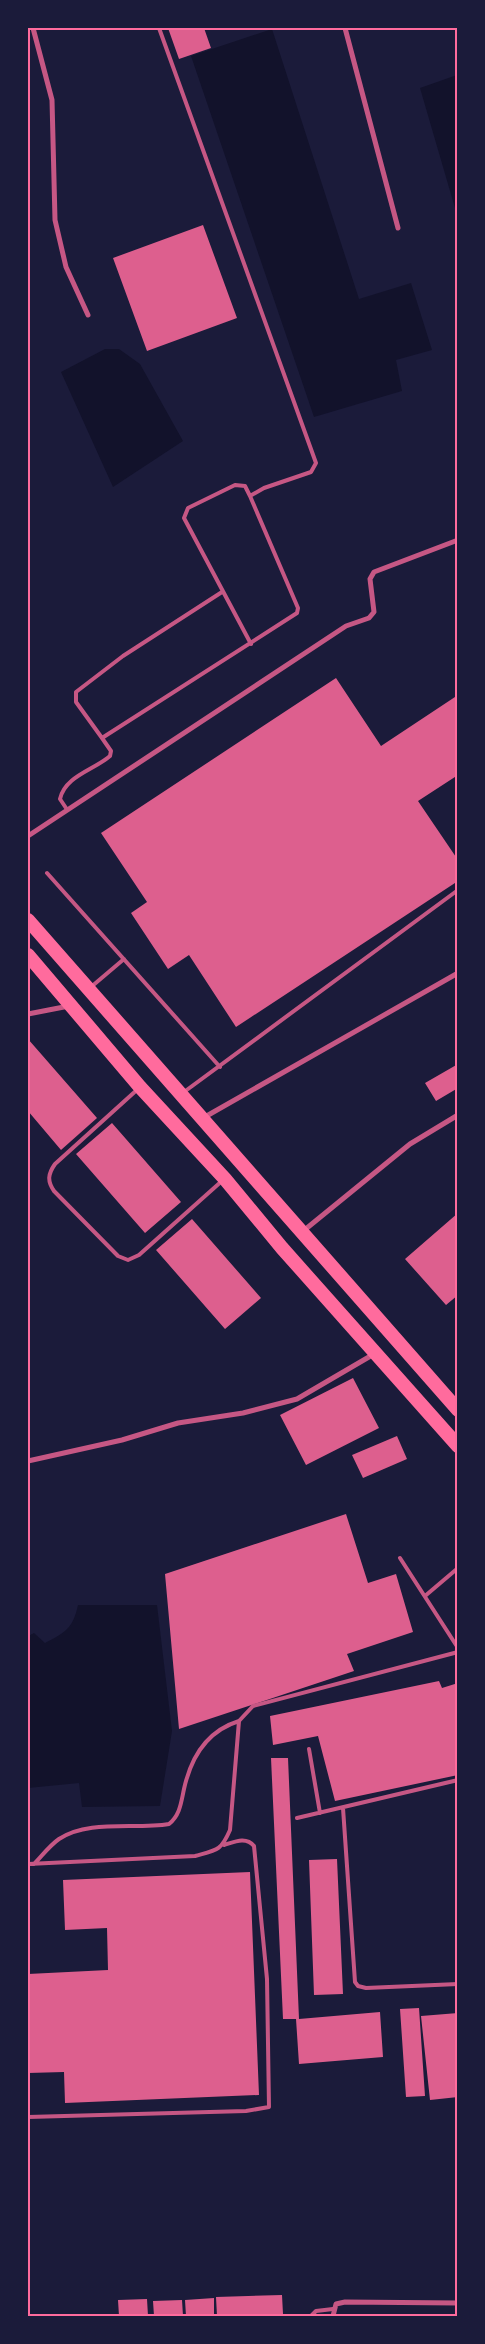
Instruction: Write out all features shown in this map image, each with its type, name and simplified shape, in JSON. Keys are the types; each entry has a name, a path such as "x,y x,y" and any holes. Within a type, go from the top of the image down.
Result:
{"highway":[{"path":"28,920 458,1410"},
{"path":"28,956 140,1087 225,1179 375,1354 458,1446"}],"street":[{"path":"33,28 52,100 55,220 66,267 88,315"},
{"path":"345,28 398,228"},
{"path":"28,836 66,808 346,626 369,618 374,612 370,579 374,572 458,540"},
{"path":"202,1118 458,973"},
{"path":"28,1014 71,1005"},
{"path":"301,1233 410,1144 458,1115"},
{"path":"28,1461 122,1440 178,1423 243,1413 297,1399 375,1354"},
{"path":"333,2316 333,2309 336,2304 345,2302 458,2302"}],"lane":[{"path":"159,28 316,463 311,472 264,488 250,496"},
{"path":"102,738 294,617 298,608 250,496 245,486 235,485 188,508 184,513 186,524 251,644"},
{"path":"66,808 60,799 62,790 68,783 110,756 111,751 76,702 76,692 123,656 222,592"},
{"path":"47,873 220,1067"},
{"path":"180,1095 458,890"},
{"path":"89,989 124,959"},
{"path":"140,1087 55,1164 49,1175 50,1186 54,1191 118,1256 128,1260 139,1256 225,1179"},
{"path":"400,1558 458,1648"},
{"path":"424,1596 458,1568"},
{"path":"34,1864 59,1839 73,1832 95,1828 169,1824 178,1813 186,1781 199,1749 211,1735 224,1726 239,1721 253,1706 458,1652"},
{"path":"224,1845 230,1830 239,1721"},
{"path":"309,1749 320,1813"},
{"path":"297,1818 458,1780"},
{"path":"343,1808 355,1982 358,1986 366,1988 458,1984"},
{"path":"28,1864 195,1856 243,1840 248,1840 254,1846 267,1979 269,2107 246,2110 28,2116"},
{"path":"311,2316 316,2311 333,2309"}],"shaded area":[{"path":"272,29 359,299 411,283 432,350 396,360 402,391 314,417 191,56"},
{"path":"458,75 457,215 420,88"},
{"path":"105,349 119,349 140,364 183,441 113,487 61,372"},
{"path":"78,1605 157,1605 172,1731 160,1806 82,1807 79,1783 28,1788 28,1636 34,1633 45,1643 58,1636 71,1624"}],"building":[{"path":"168,28 204,28 211,48 179,59"},
{"path":"203,225 237,318 147,351 113,258"},
{"path":"336,678 381,746 458,695 458,775 418,801 458,860 458,881 236,1027 189,955 168,969 131,913 147,902 101,833"},
{"path":"28,1039 97,1118 61,1150 28,1111"},
{"path":"458,1064 458,1088 436,1101 425,1083"},
{"path":"112,1123 181,1202 145,1233 76,1154"},
{"path":"458,1213 458,1295 446,1305 405,1259"},
{"path":"192,1219 261,1298 225,1329 156,1250"},
{"path":"353,1378 379,1428 306,1465 280,1415"},
{"path":"397,1436 407,1459 363,1478 352,1455"},
{"path":"346,1514 368,1583 396,1574 413,1632 347,1654 354,1671 179,1729 165,1574"},
{"path":"439,1681 442,1688 458,1683 458,1775 335,1801 318,1736 273,1745 270,1716"},
{"path":"271,1758 288,1758 299,2019 380,2012 383,2057 299,2064 296,2019 283,2019"},
{"path":"337,1859 343,1994 314,1995 309,1860"},
{"path":"250,1872 259,2095 65,2103 64,2072 28,2073 28,1974 108,1970 107,1928 65,1930 63,1880"},
{"path":"419,2008 425,2096 406,2097 400,2009"},
{"path":"458,2013 458,2097 430,2100 421,2016"},
{"path":"282,2295 283,2314 217,2316 216,2297"},
{"path":"214,2298 214,2316 186,2316 185,2300"},
{"path":"147,2299 148,2316 119,2316 118,2300"},
{"path":"182,2300 183,2316 154,2316 153,2301"}]}
